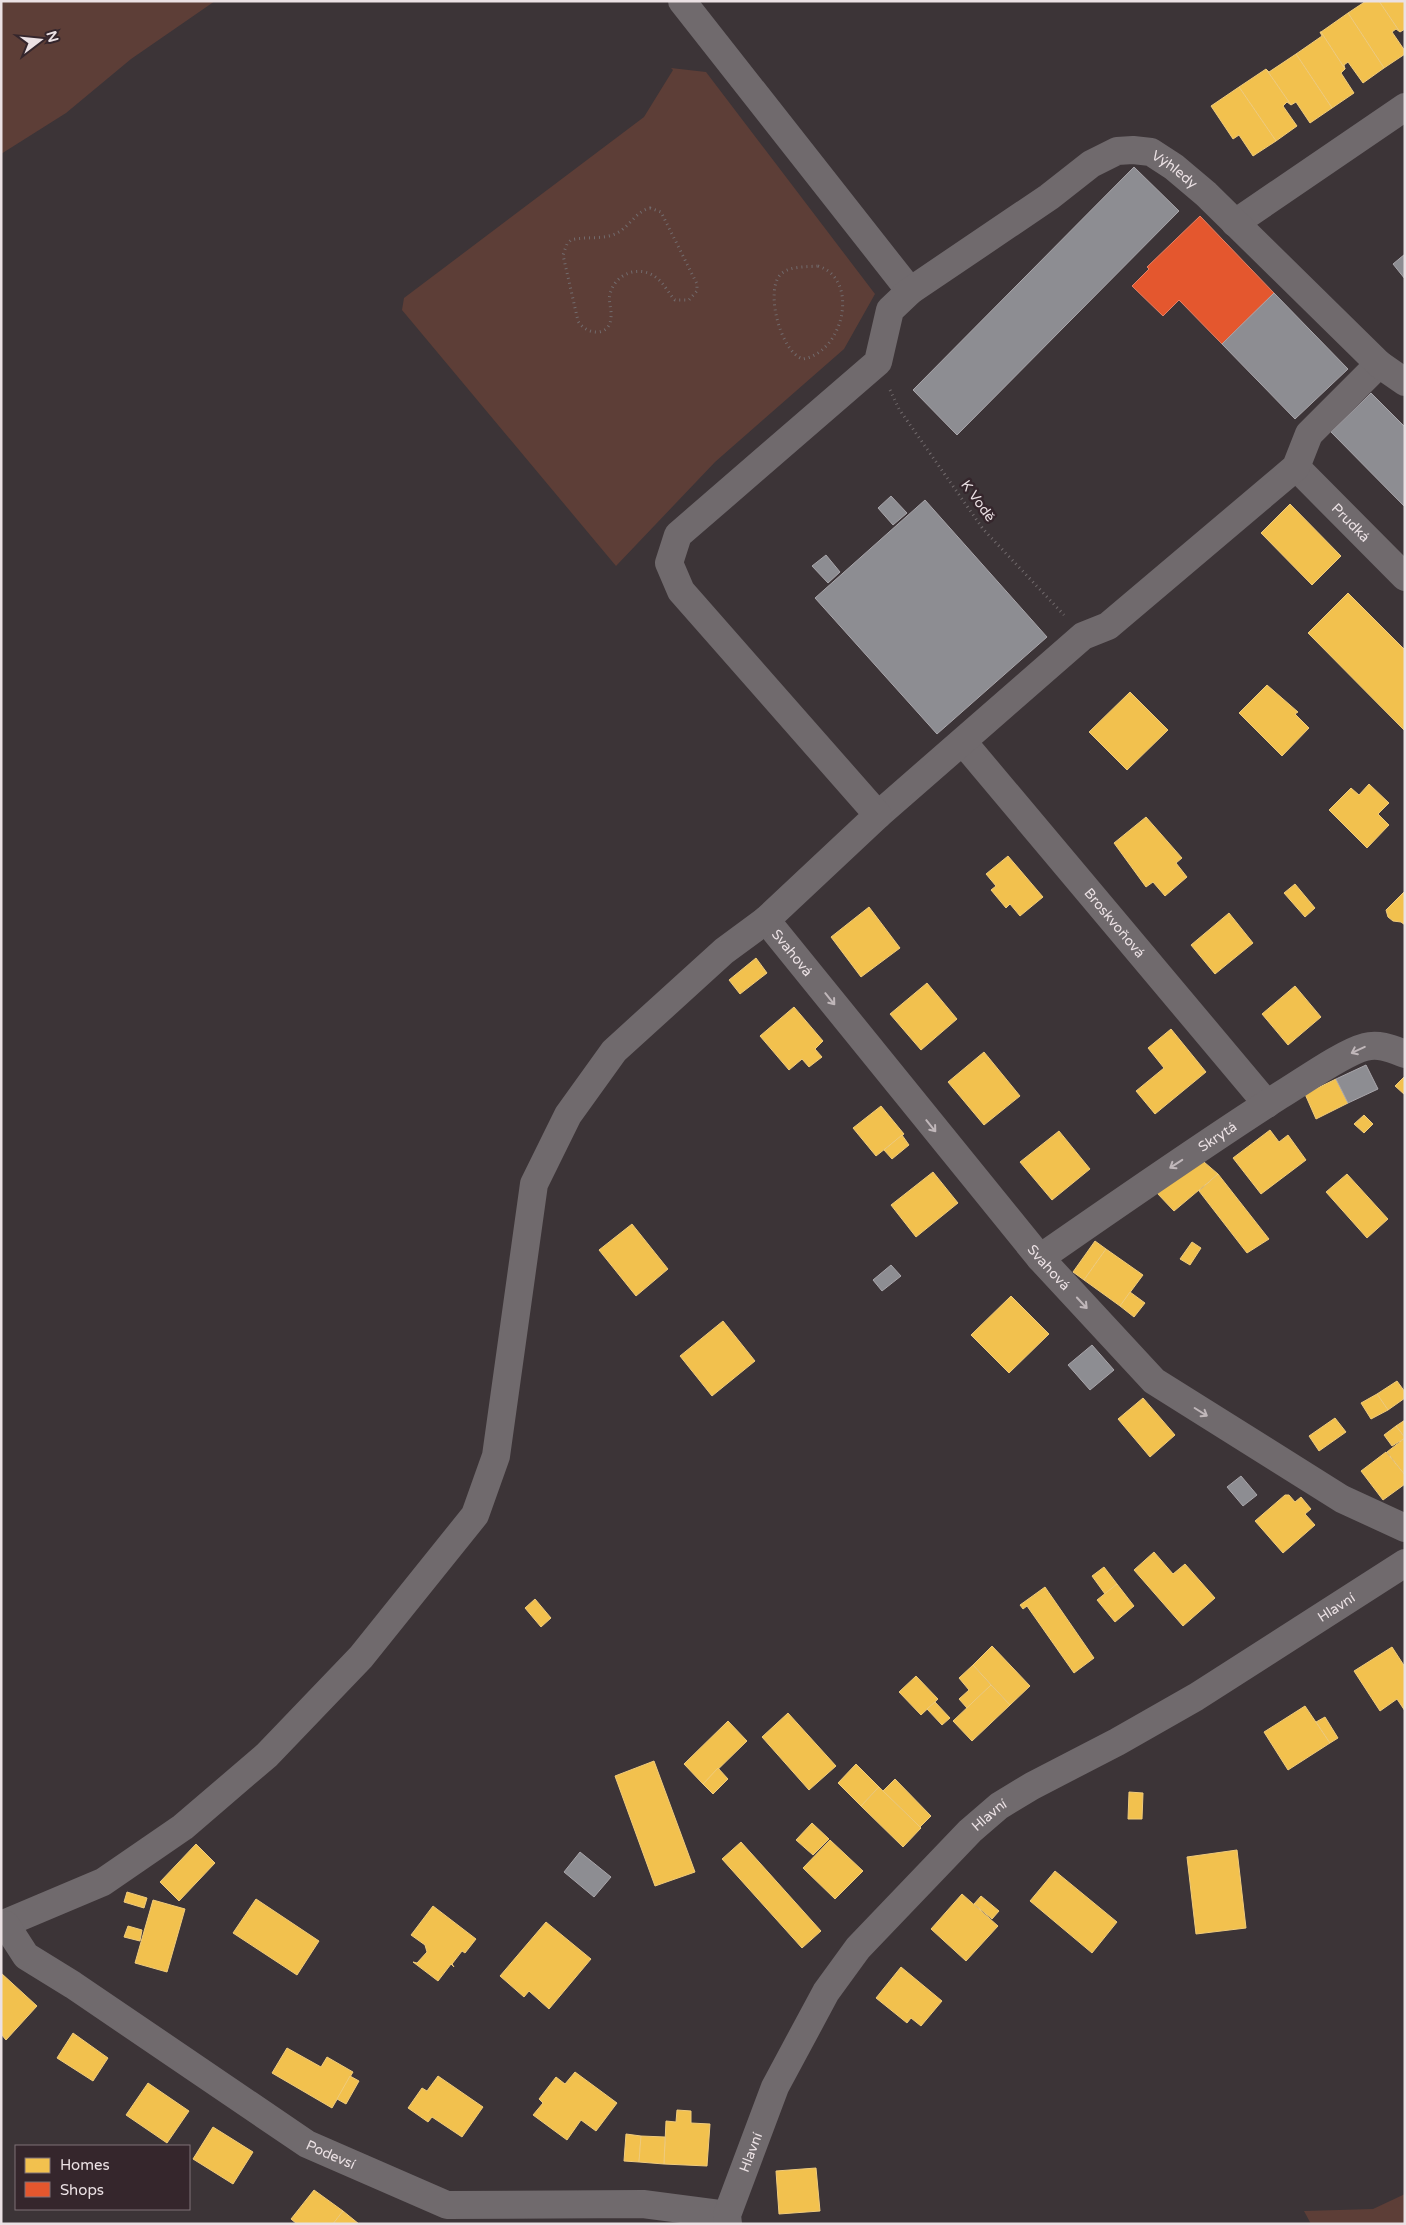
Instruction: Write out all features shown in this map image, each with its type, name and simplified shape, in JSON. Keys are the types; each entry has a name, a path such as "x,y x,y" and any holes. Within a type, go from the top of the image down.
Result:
{"street":[{"path":"682,1 910,291"},
{"path":"1235,223 1405,107"},
{"name":"Výhledy","path":"878,362 890,310 910,291 1049,196 1091,164 1117,152 1133,150 1151,152 1180,173 1235,223 1379,364 1405,382"},
{"path":"878,362 678,535 669,563 681,591 878,815"},
{"path":"4,1925 104,1882 183,1826 267,1755 361,1657 475,1515 496,1456 534,1184 568,1114 614,1051 724,951 766,920 878,815 1083,636 1108,626 1296,466 1309,434 1379,364"},
{"name":"Prudká","path":"1296,466 1405,577"},
{"name":"Broskvoňová","path":"963,742 1267,1104"},
{"name":"Svahová","path":"766,920 1040,1258 1154,1381 1171,1394 1342,1499 1405,1528"},
{"name":"Skrytá","path":"1040,1258 1149,1182 1267,1104 1363,1048 1374,1045 1388,1047 1405,1054"},
{"name":"Hlavní","path":"728,2219 775,2087 826,1992 858,1948 970,1831 999,1806 1032,1786 1117,1742 1196,1697 1405,1562"},
{"name":"Podevsí","path":"4,1925 26,1956 307,2144 446,2214 643,2204 728,2219"}],"path":[{"path":"650,208 661,212 697,284 697,291 694,296 688,300 675,300 659,279 651,274 632,272 622,276 611,290 609,300 612,317 610,324 604,330 597,333 582,328 578,321 562,255 567,244 578,238 601,238 616,234 627,227 644,210 650,208"},
{"path":"818,266 826,268 833,275 838,283 841,294 841,323 829,345 808,358 798,357 793,354 781,332 774,302 776,281 786,271 818,266"},
{"name":"K Vodě","path":"878,362 899,409 983,529 1083,636"}],"shaded area":[{"path":"1,1 215,1 131,59 66,113 1,154"},
{"path":"671,68 706,72 875,294 844,349 715,462 616,566 402,310 404,298 644,117 673,70"},
{"path":"1405,2194 1405,2224 1311,2224 1304,2211 1373,2209"}],"building: Homes":[{"path":"1366,1 1379,1 1400,32 1396,29 1392,32 1405,51 1405,54 1384,68 1348,13"},
{"path":"1379,1 1405,1 1405,29 1400,32"},
{"path":"1348,13 1384,68 1363,83 1348,62 1344,65 1345,69 1321,32"},
{"path":"1320,32 1345,69 1341,73 1354,93 1332,108 1296,54 1322,36"},
{"path":"1296,54 1332,108 1310,123 1296,102 1291,105 1266,69 1269,72"},
{"path":"1266,69 1291,105 1287,102 1283,106 1297,126 1276,141 1239,87"},
{"path":"1239,87 1276,141 1253,156 1239,135 1233,139 1211,106"},
{"path":"1290,504 1341,556 1312,585 1261,533"},
{"path":"1348,593 1405,650 1405,731 1308,633"},
{"path":"1267,685 1298,712 1295,714 1309,728 1282,756 1239,713"},
{"path":"1130,692 1168,730 1127,770 1089,732"},
{"path":"1369,784 1389,803 1378,814 1389,825 1367,848 1329,810 1351,788 1359,795"},
{"path":"1146,817 1182,858 1176,863 1187,877 1165,896 1153,882 1146,887 1114,843"},
{"path":"1008,856 1043,897 1020,916 1010,904 1006,908 991,890 996,886 986,874"},
{"path":"1295,884 1315,908 1305,917 1284,893"},
{"path":"1405,891 1405,925 1401,922 1393,921 1388,917 1386,910"},
{"path":"869,907 900,948 861,977 831,937"},
{"path":"1229,913 1253,943 1215,974 1191,945"},
{"path":"756,958 767,973 740,994 729,980"},
{"path":"927,983 957,1019 921,1050 890,1014"},
{"path":"1295,986 1321,1017 1288,1045 1262,1014"},
{"path":"794,1007 823,1041 815,1049 822,1057 809,1067 802,1059 789,1070 760,1036"},
{"path":"1171,1029 1206,1072 1155,1114 1136,1091 1164,1068 1148,1048"},
{"path":"984,1052 1020,1096 984,1125 948,1082"},
{"path":"1405,1076 1405,1095 1395,1086"},
{"path":"1336,1079 1348,1103 1316,1119 1305,1094"},
{"path":"881,1106 904,1134 876,1156 853,1128"},
{"path":"1364,1115 1373,1124 1364,1133 1354,1124"},
{"path":"1270,1130 1279,1142 1288,1135 1306,1160 1261,1194 1233,1158"},
{"path":"1059,1131 1090,1169 1052,1200 1020,1162"},
{"path":"902,1135 909,1145 892,1159 884,1150"},
{"path":"1197,1156 1218,1174 1174,1211 1157,1193"},
{"path":"933,1172 958,1203 916,1237 891,1205"},
{"path":"1218,1174 1269,1239 1247,1253 1199,1191"},
{"path":"1347,1174 1388,1219 1367,1238 1326,1192"},
{"path":"632,1224 668,1269 636,1296 599,1250"},
{"path":"1095,1241 1106,1249 1084,1280 1073,1272"},
{"path":"1192,1242 1201,1248 1190,1265 1180,1259"},
{"path":"1106,1249 1143,1275 1120,1306 1084,1280"},
{"path":"1130,1292 1145,1303 1134,1317 1120,1306"},
{"path":"1011,1296 1049,1334 1009,1373 971,1335"},
{"path":"723,1321 755,1361 712,1396 680,1356"},
{"path":"1397,1381 1405,1392 1405,1398 1388,1410 1377,1394"},
{"path":"1377,1394 1388,1410 1371,1419 1361,1403"},
{"path":"1143,1398 1175,1435 1150,1457 1118,1419"},
{"path":"1335,1418 1346,1432 1319,1451 1309,1436"},
{"path":"1405,1420 1405,1437 1396,1426"},
{"path":"1396,1426 1405,1438 1392,1446 1384,1435"},
{"path":"1405,1438 1405,1475 1387,1452"},
{"path":"1386,1452 1405,1475 1405,1484 1383,1500 1361,1471"},
{"path":"1285,1495 1289,1495 1295,1502 1301,1497 1311,1509 1305,1514 1315,1525 1283,1553 1255,1521"},
{"path":"1154,1552 1173,1574 1185,1564 1215,1598 1183,1626 1134,1570"},
{"path":"1104,1567 1117,1584 1105,1594 1092,1576"},
{"path":"1117,1584 1134,1606 1115,1622 1097,1600"},
{"path":"1045,1587 1094,1658 1074,1673 1027,1606 1023,1609 1020,1605"},
{"path":"535,1599 551,1618 541,1627 525,1608"},
{"path":"992,1646 1030,1686 1010,1705 973,1665"},
{"path":"1392,1647 1405,1667 1405,1711 1397,1699 1380,1711 1354,1671"},
{"path":"973,1665 991,1685 967,1708 959,1699 969,1690 959,1678"},
{"path":"916,1676 938,1699 921,1715 899,1692"},
{"path":"991,1685 1010,1705 972,1741 953,1721"},
{"path":"935,1702 950,1718 942,1725 927,1709"},
{"path":"1305,1706 1330,1743 1288,1770 1264,1732"},
{"path":"788,1713 836,1766 809,1790 762,1737"},
{"path":"1325,1717 1338,1738 1330,1743 1316,1722"},
{"path":"728,1721 747,1741 703,1784 684,1764"},
{"path":"654,1761 695,1872 655,1886 615,1776"},
{"path":"856,1764 879,1787 861,1806 838,1783"},
{"path":"718,1768 728,1779 713,1794 703,1784"},
{"path":"895,1779 931,1816 920,1827 883,1791"},
{"path":"879,1787 921,1828 903,1847 861,1806"},
{"path":"1129,1792 1143,1793 1142,1819 1128,1819"},
{"path":"812,1823 829,1839 813,1855 796,1840"},
{"path":"830,1840 863,1871 835,1899 803,1868"},
{"path":"741,1842 821,1931 802,1948 722,1859"},
{"path":"196,1844 215,1863 179,1901 160,1882"},
{"path":"1237,1850 1246,1928 1196,1934 1187,1857"},
{"path":"1055,1871 1117,1922 1092,1953 1030,1901"},
{"path":"127,1892 147,1898 144,1908 124,1902"},
{"path":"962,1894 998,1926 966,1961 931,1929"},
{"path":"981,1896 999,1911 992,1919 974,1904"},
{"path":"256,1899 319,1941 297,1975 233,1933"},
{"path":"153,1900 185,1909 167,1972 135,1963"},
{"path":"433,1906 476,1939 465,1953 462,1951 452,1964 454,1967 451,1964 438,1981 413,1962 417,1963 427,1952 425,1945 411,1935"},
{"path":"546,1922 591,1959 549,2009 529,1991 524,1997 500,1976"},
{"path":"128,1926 142,1930 140,1941 124,1937"},
{"path":"901,1967 942,2001 921,2026 911,2018 907,2023 876,1998"},
{"path":"1,1973 37,2006 6,2040 1,2034"},
{"path":"73,2033 108,2058 93,2081 57,2058"},
{"path":"287,2048 321,2067 327,2057 353,2072 332,2108 272,2073"},
{"path":"575,2072 617,2103 596,2131 581,2120 567,2140 533,2115 543,2103 539,2099 556,2077 565,2084"},
{"path":"350,2076 359,2081 346,2104 337,2099"},
{"path":"438,2076 483,2107 462,2137 432,2117 428,2122 408,2108 422,2088 427,2091"},
{"path":"148,2083 189,2111 167,2143 126,2115"},
{"path":"677,2110 691,2111 691,2123 710,2124 707,2166 664,2164 666,2121 676,2122"},
{"path":"213,2127 253,2152 233,2184 193,2159"},
{"path":"626,2134 641,2136 639,2162 624,2161"},
{"path":"641,2136 665,2137 664,2164 639,2162"},
{"path":"816,2168 820,2211 779,2214 776,2171"},
{"path":"314,2190 343,2211 333,2224 297,2224 291,2219"},
{"path":"343,2211 359,2224 333,2224"}],"building: Shops":[{"path":"1200,216 1274,293 1222,344 1179,300 1163,316 1132,286 1149,269 1147,267"}],"building: Industry":[{"path":"1134,167 1179,211 957,435 913,390"},
{"path":"1405,254 1405,279 1393,264"},
{"path":"1274,293 1348,369 1295,419 1222,344"},
{"path":"1371,393 1405,427 1405,507 1331,432"},
{"path":"891,496 907,513 893,525 878,508"},
{"path":"925,500 1047,637 937,734 815,598"},
{"path":"826,555 840,572 828,583 812,566"},
{"path":"1366,1065 1378,1089 1348,1103 1336,1079"},
{"path":"891,1265 901,1276 882,1291 873,1280"},
{"path":"1092,1345 1114,1370 1090,1390 1068,1365"},
{"path":"1241,1476 1257,1495 1243,1506 1227,1487"},
{"path":"580,1852 611,1877 594,1897 564,1872"}]}
